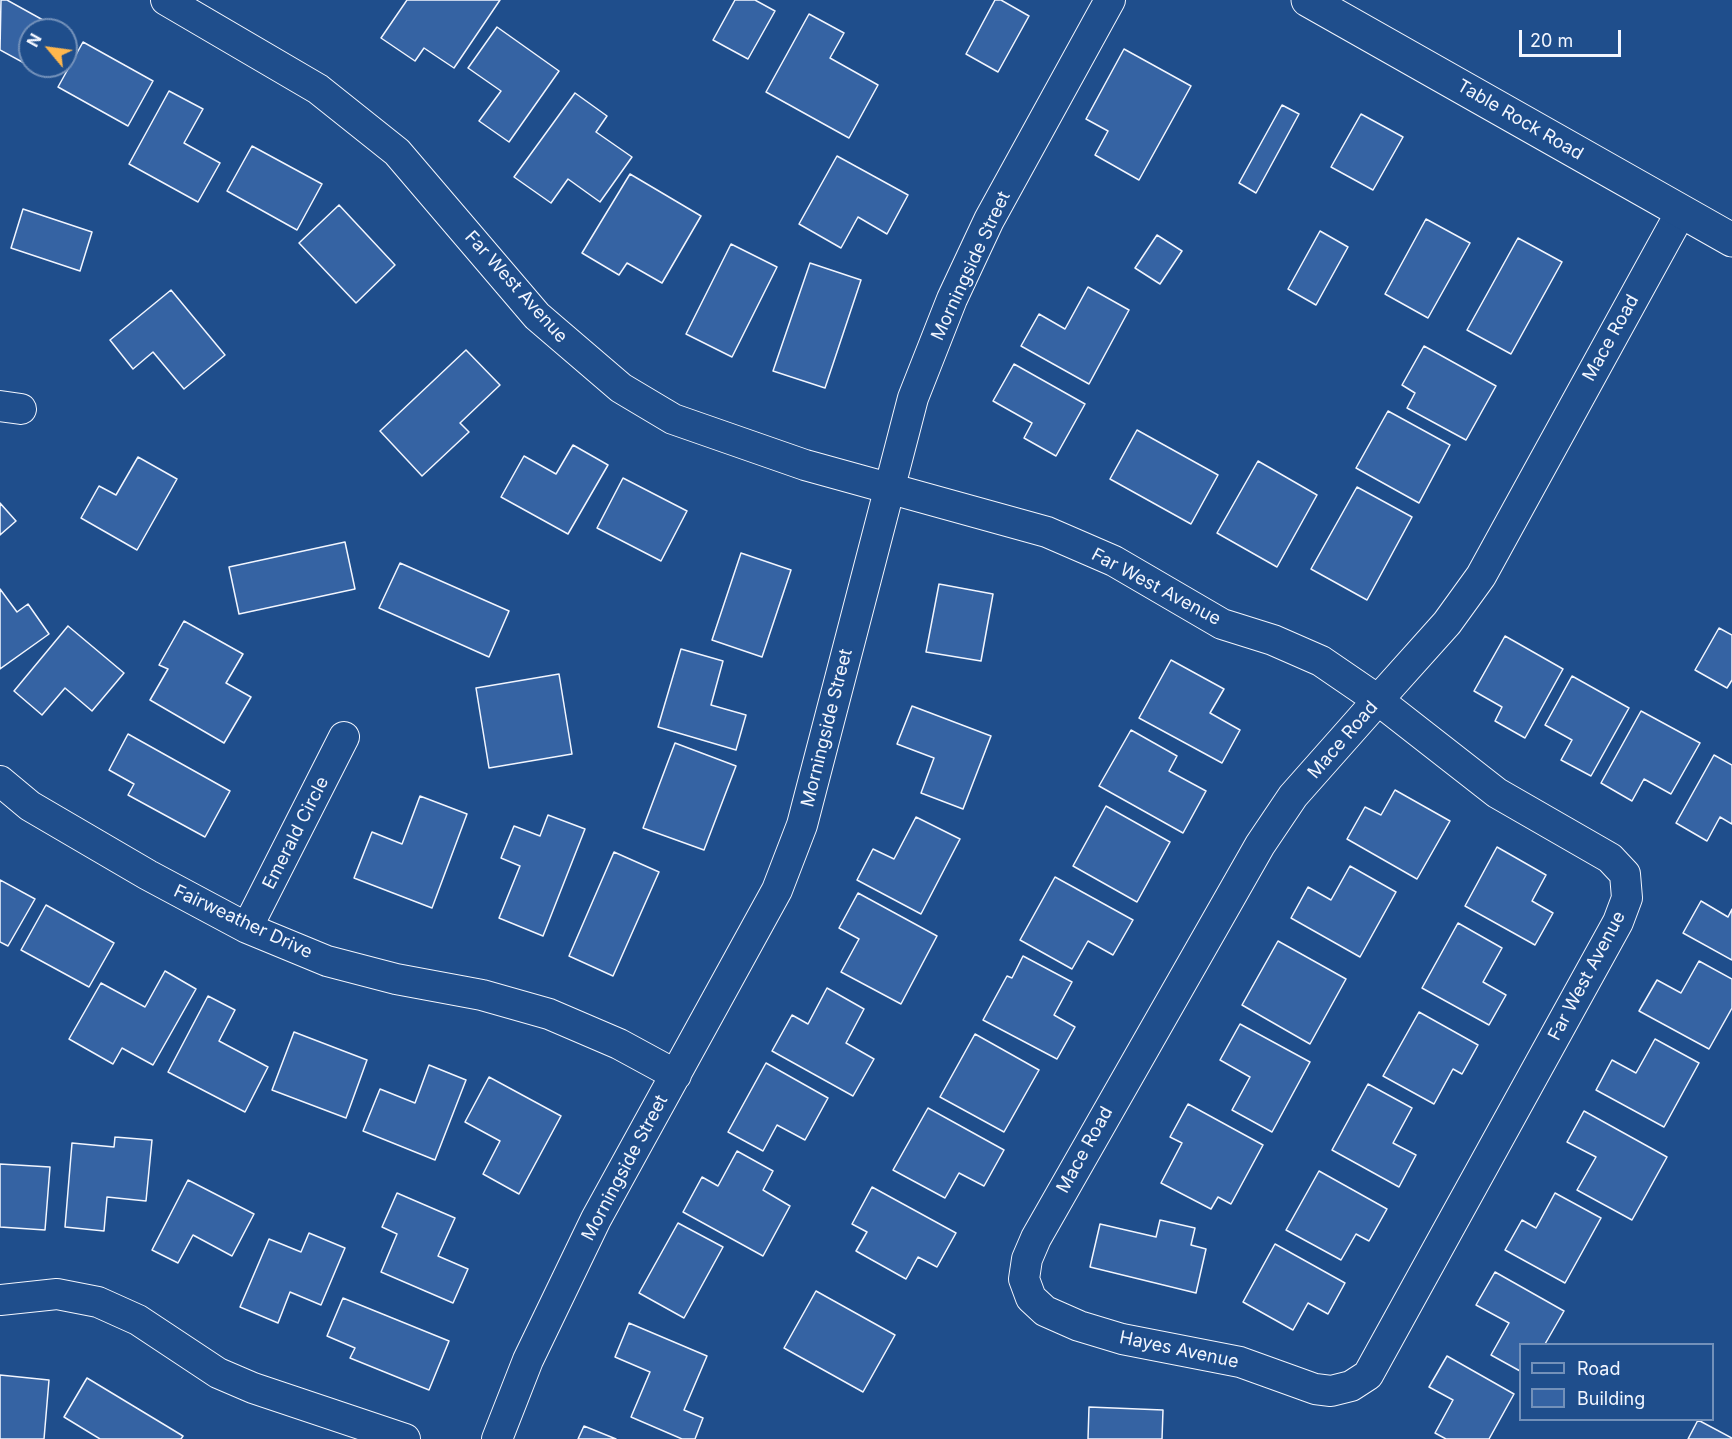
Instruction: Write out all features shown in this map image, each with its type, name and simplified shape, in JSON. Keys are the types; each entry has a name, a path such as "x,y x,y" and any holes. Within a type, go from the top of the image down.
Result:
{"main road":[{"name":"Table Rock Road","path":"1308,0 1732,240"}],"street":[{"name":"Far West Avenue","path":"166,0 318,89 397,152 537,316 621,388 673,419 805,465 1047,532 1104,557 1222,624 1273,640 1321,660 1378,700 1497,793 1610,858 1625,874 1627,898 1618,922 1378,1358 1368,1375 1351,1386"},
{"name":"Morningside Street","path":"497,1439 528,1360 591,1229 777,891 802,825 913,399 952,299 988,220 1110,0"},
{"name":"Mace Road","path":"1024,1279 1027,1259 1036,1238 1228,896 1293,796 1447,623 1481,576 1681,212"},
{"name":"Emerald Circle","path":"248,928 344,737"},
{"name":"Fairweather Drive","path":"0,781 30,806 148,875 248,928 327,961 396,979 482,995 549,1014 619,1044 676,1075"},
{"name":"Hayes Avenue","path":"1024,1279 1030,1298 1045,1311 1079,1326 1122,1338 1240,1362 1315,1389 1331,1391 1351,1386"},
{"path":"0,1300 57,1294 98,1302 138,1320 218,1373 253,1388 405,1439"}],"building":[{"path":"1,0 7,0 39,18 18,18 18,60 0,50"},
{"path":"407,0 500,0 454,68 424,48 415,61 381,38"},
{"path":"735,0 755,0 775,11 748,59 713,40"},
{"path":"995,0 1001,0 1029,16 998,72 966,54"},
{"path":"809,14 844,33 830,58 878,85 849,138 766,92"},
{"path":"497,27 559,71 509,142 479,121 501,91 468,68"},
{"path":"83,42 153,81 128,126 58,87 63,78 78,78 78,51"},
{"path":"1124,49 1191,86 1139,180 1095,155 1108,131 1086,119"},
{"path":"169,91 203,109 184,143 220,163 198,202 129,164"},
{"path":"575,93 607,116 596,132 632,157 600,202 568,179 551,203 514,177"},
{"path":"1282,105 1299,114 1256,193 1239,183"},
{"path":"1361,114 1403,137 1373,190 1331,167"},
{"path":"252,146 322,184 297,230 227,191"},
{"path":"837,156 908,195 887,234 858,217 841,248 799,224"},
{"path":"630,174 701,216 662,283 627,263 619,275 582,253"},
{"path":"339,205 395,265 356,303 299,243"},
{"path":"23,209 92,232 80,271 11,248"},
{"path":"1426,219 1470,243 1428,318 1385,294"},
{"path":"1320,231 1348,247 1316,305 1288,289"},
{"path":"1157,235 1182,251 1160,284 1135,268"},
{"path":"1518,238 1562,262 1511,354 1467,330"},
{"path":"731,244 777,267 732,357 686,334"},
{"path":"810,263 861,280 825,388 773,371"},
{"path":"1088,287 1129,310 1089,384 1021,346 1039,314 1065,329"},
{"path":"171,290 225,355 184,389 153,352 133,369 110,340"},
{"path":"1424,346 1496,386 1466,440 1407,408 1415,393 1402,385"},
{"path":"466,350 500,385 460,423 469,432 422,476 380,431"},
{"path":"1014,364 1085,404 1056,456 1024,438 1032,423 993,401"},
{"path":"1388,411 1450,445 1419,503 1356,468"},
{"path":"1137,430 1218,475 1191,524 1110,479"},
{"path":"573,445 608,465 568,534 501,497 524,456 556,474"},
{"path":"138,457 177,479 137,550 81,518 99,486 116,495"},
{"path":"1258,461 1317,495 1277,567 1217,533"},
{"path":"623,478 687,511 661,561 597,528"},
{"path":"1357,487 1412,517 1367,600 1311,569"},
{"path":"0,503 16,521 0,535"},
{"path":"345,542 355,589 239,614 229,567"},
{"path":"741,553 791,570 762,657 712,640"},
{"path":"400,563 509,611 489,657 379,608"},
{"path":"939,584 993,594 981,661 926,652"},
{"path":"0,589 17,612 28,604 49,634 0,669"},
{"path":"184,621 243,654 226,683 251,697 224,743 150,700 168,669 159,665"},
{"path":"68,626 124,673 92,711 65,688 42,715 14,691"},
{"path":"1719,628 1732,635 1732,680 1727,688 1695,670"},
{"path":"1505,636 1563,669 1525,738 1495,721 1502,707 1474,691"},
{"path":"681,649 723,661 711,705 746,715 736,750 658,727"},
{"path":"1171,660 1224,689 1210,713 1240,730 1222,763 1139,718"},
{"path":"559,674 572,754 489,768 476,688"},
{"path":"1572,676 1629,708 1591,776 1561,760 1572,740 1545,725"},
{"path":"912,706 991,736 963,809 921,793 934,758 897,744"},
{"path":"1641,711 1700,743 1671,794 1644,779 1632,801 1601,783"},
{"path":"1131,730 1177,756 1169,771 1206,791 1183,833 1099,786"},
{"path":"128,734 230,791 205,837 128,795 134,784 109,770"},
{"path":"675,743 736,766 704,850 643,828"},
{"path":"1714,755 1732,765 1732,824 1720,817 1707,841 1676,823"},
{"path":"1395,790 1450,821 1417,879 1347,839 1365,807 1381,815"},
{"path":"420,796 467,814 432,908 354,878 372,832 402,844"},
{"path":"1106,806 1170,842 1137,902 1073,866"},
{"path":"548,815 585,829 543,936 499,918 520,866 501,858 514,826 540,836"},
{"path":"916,817 960,839 921,914 857,880 873,849 894,859"},
{"path":"1497,847 1546,875 1532,901 1553,913 1535,945 1465,906"},
{"path":"614,852 659,872 613,976 569,956"},
{"path":"1350,866 1396,892 1360,957 1291,918 1308,887 1331,900"},
{"path":"1055,877 1133,920 1113,955 1088,941 1072,969 1020,940"},
{"path":"0,880 35,899 8,946 0,942"},
{"path":"858,893 937,936 901,1004 841,972 859,939 839,928"},
{"path":"1701,901 1728,917 1732,909 1732,960 1683,933"},
{"path":"46,905 114,943 89,987 21,950"},
{"path":"1458,923 1502,948 1483,982 1506,995 1489,1025 1422,988"},
{"path":"1278,941 1346,979 1310,1044 1242,1005"},
{"path":"1023,956 1072,982 1054,1015 1075,1027 1057,1059 983,1020 1007,976 1012,978"},
{"path":"1699,961 1732,979 1732,1008 1709,1049 1639,1011 1657,980 1681,993"},
{"path":"165,971 196,989 153,1065 122,1048 113,1064 69,1039 101,983 145,1007"},
{"path":"827,988 864,1009 846,1043 874,1059 853,1096 772,1051 792,1015 808,1024"},
{"path":"208,996 235,1010 219,1041 268,1067 245,1112 168,1072"},
{"path":"1419,1012 1478,1045 1462,1074 1453,1069 1434,1104 1383,1076"},
{"path":"1240,1024 1310,1062 1272,1132 1232,1110 1250,1077 1220,1060"},
{"path":"294,1032 367,1060 346,1118 272,1090"},
{"path":"975,1034 1039,1070 1004,1132 940,1097"},
{"path":"1655,1039 1699,1063 1664,1127 1596,1090 1612,1060 1636,1073"},
{"path":"766,1063 828,1098 805,1140 777,1125 763,1151 728,1132"},
{"path":"429,1065 466,1080 435,1160 363,1131 380,1089 415,1103"},
{"path":"489,1077 561,1116 519,1194 483,1174 500,1141 465,1122"},
{"path":"1368,1084 1412,1108 1393,1143 1416,1155 1399,1187 1332,1150"},
{"path":"1188,1104 1263,1145 1231,1204 1218,1197 1211,1209 1161,1183 1182,1143 1170,1137"},
{"path":"928,1108 1004,1150 984,1186 959,1173 945,1198 893,1170"},
{"path":"1584,1111 1667,1157 1632,1220 1577,1190 1596,1157 1567,1142"},
{"path":"115,1137 152,1140 146,1201 107,1197 104,1231 65,1227 72,1143 114,1147"},
{"path":"737,1151 773,1171 763,1190 790,1206 763,1256 683,1212 702,1177 718,1186"},
{"path":"0,1164 50,1167 45,1230 0,1227"},
{"path":"1319,1171 1387,1209 1369,1241 1356,1234 1341,1260 1286,1230"},
{"path":"188,1180 254,1214 232,1256 193,1235 178,1263 152,1250"},
{"path":"872,1187 956,1233 937,1267 918,1257 906,1279 856,1251 867,1232 852,1224"},
{"path":"397,1193 455,1218 438,1256 468,1269 453,1303 381,1272 397,1234 382,1227"},
{"path":"1555,1193 1601,1218 1565,1283 1505,1250 1522,1220 1536,1228"},
{"path":"1160,1220 1195,1228 1191,1245 1206,1249 1196,1293 1090,1267 1100,1224 1156,1237"},
{"path":"678,1223 723,1247 684,1318 639,1293"},
{"path":"309,1233 345,1248 321,1305 290,1292 278,1323 240,1307 269,1239 301,1252"},
{"path":"1275,1244 1345,1283 1328,1314 1308,1303 1293,1330 1243,1302"},
{"path":"1495,1272 1564,1311 1546,1343 1519,1343 1519,1370 1491,1355 1509,1323 1476,1305"},
{"path":"816,1291 895,1335 863,1392 784,1348"},
{"path":"343,1298 449,1341 429,1390 350,1358 355,1348 327,1336"},
{"path":"629,1323 707,1356 684,1410 703,1418 695,1439 682,1439 631,1417 650,1372 615,1357"},
{"path":"1447,1356 1514,1394 1489,1439 1446,1439 1435,1433 1453,1400 1429,1387"},
{"path":"0,1375 49,1380 44,1439 0,1439"},
{"path":"87,1378 183,1436 181,1439 100,1439 64,1417"},
{"path":"1089,1407 1163,1410 1162,1439 1088,1439"},
{"path":"1697,1421 1732,1438 1732,1439 1688,1439"},
{"path":"584,1426 616,1439 578,1439"}]}
